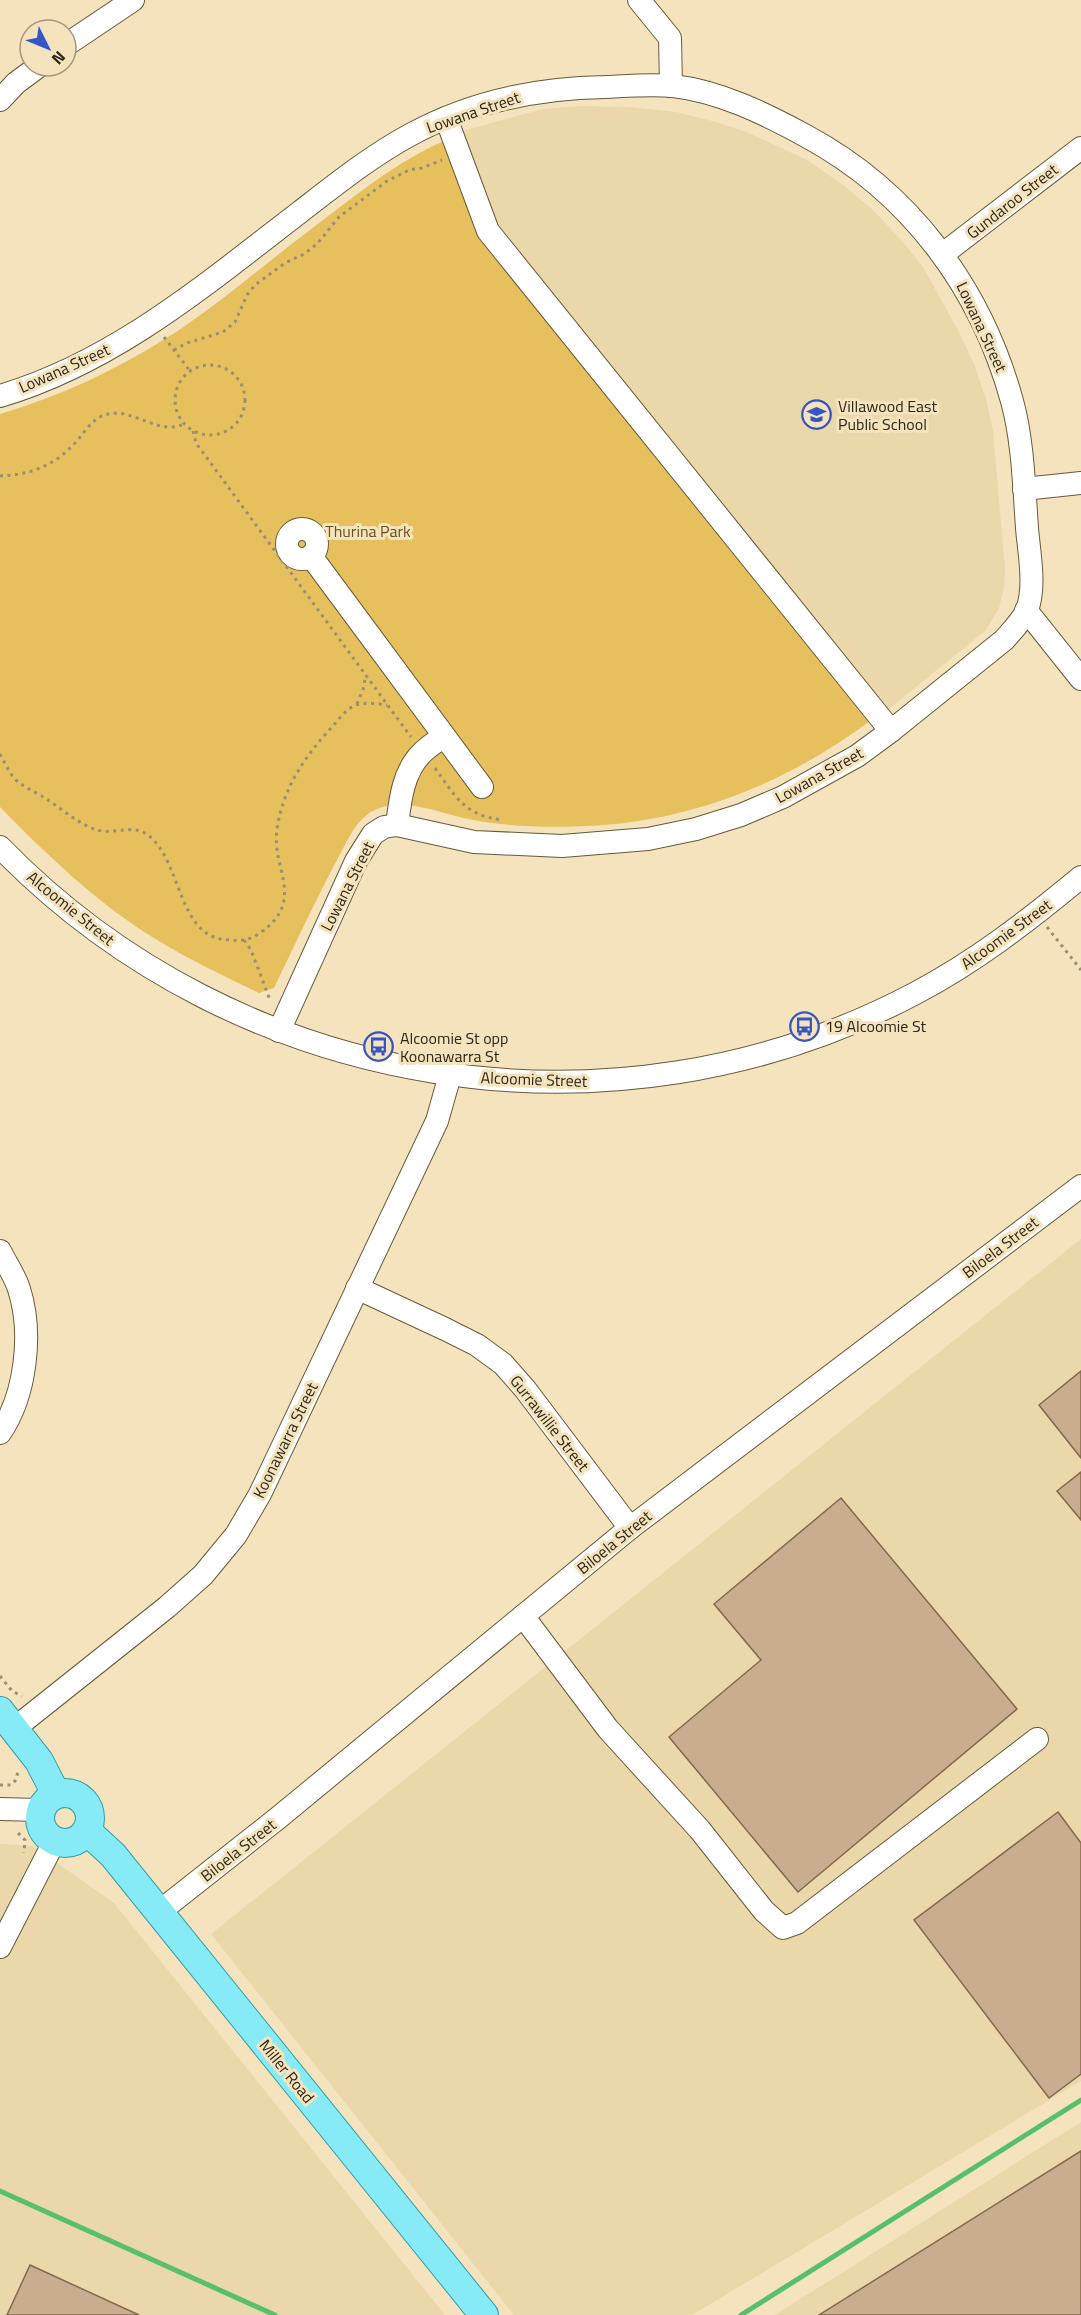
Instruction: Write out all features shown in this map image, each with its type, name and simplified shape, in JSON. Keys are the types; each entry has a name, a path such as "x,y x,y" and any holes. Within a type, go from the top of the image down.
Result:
{"main road":[{"path":"12,1712 39,1761 48,1802"},
{"path":"72,1793 85,1802 90,1817 87,1831 76,1841 61,1844 54,1842 43,1832 39,1818 48,1802 72,1793"},
{"name":"Miller Road","path":"87,1831 113,1855 484,2315"}],"street":[{"path":"78,37 133,0"},
{"path":"639,0 670,38 671,86"},
{"path":"0,100 23,78"},
{"name":"Lowana Street","path":"0,396 106,351 153,323 376,156 411,134 446,118 490,103 525,93 562,89 671,86 700,91 784,124 841,157 883,188 911,215 943,254 975,305 1004,373 1014,408 1024,489 1031,578 1026,610 1017,625 989,653 857,756 783,797 741,815 696,829 648,839 562,846 474,842 398,825 384,827 374,834 364,846 279,1031"},
{"path":"446,118 488,231 891,731"},
{"name":"Gundaroo Street","path":"943,254 1081,148"},
{"path":"1024,489 1081,483"},
{"path":"311,556 482,787"},
{"path":"1026,610 1081,679"},
{"path":"398,825 404,786 411,768 423,752 444,736"},
{"name":"Alcoomie Street","path":"0,847 61,903 101,934 153,969 242,1016 344,1053 450,1075 512,1080 595,1081 680,1072 732,1061 812,1037 875,1012 933,984 995,945 1081,877"},
{"name":"Koonawarra Street","path":"12,1712 167,1607 203,1575 236,1535 260,1494 437,1121 450,1075"},
{"name":"Biloela Street","path":"159,1912 278,1818 630,1528 1081,1186"},
{"path":"0,1251 19,1289 26,1334 23,1378 9,1420 0,1433"},
{"name":"Gurrawillie Street","path":"357,1288 477,1345 503,1364 525,1389 630,1528"},
{"path":"523,1616 608,1729 700,1830 764,1911 783,1928 797,1923 1037,1739"},
{"path":"0,1809 48,1802"},
{"path":"0,1947 54,1842"}],"path":[{"path":"174,350 187,343 224,332 235,322 247,295 255,285 285,263 304,254 317,244 339,217 387,181 409,170 422,168 458,153"},
{"path":"153,323 189,371"},
{"path":"208,364 220,365 239,379 244,390 245,402 236,424 215,435 204,435 184,424 178,415 175,393 179,382 189,371 208,364"},
{"path":"0,476 33,472 44,467 59,458 74,444 91,423 108,414 122,414 159,425 179,427 184,424"},
{"path":"193,431 196,443 463,806 477,814 501,820"},
{"path":"356,705 364,687 365,674"},
{"path":"0,754 17,781 95,830 130,829 147,835 170,865 186,910 198,927 223,940 244,940 261,932 276,918 284,903 286,888 276,850 277,831 281,809 289,786 302,762 348,710 360,704 387,705"},
{"path":"1046,926 1081,970"},
{"path":"244,940 251,950 270,1000"},
{"path":"0,1676 12,1691 12,1712"},
{"path":"0,1785 12,1785 19,1774"},
{"path":"18,1833 25,1840 24,1853"}],"shaded area":[{"name":"Villawood East Public School","path":"580,106 629,107 676,112 744,131 807,160 843,185 874,211 902,241 923,267 960,334 974,364 986,399 993,431 1005,570 1004,587 999,608 986,630 884,713 492,227 459,132 543,109"},
{"path":"1081,1239 1081,2081 692,2315 514,2315 211,1934"},
{"path":"0,1844 33,1846 114,1903 445,2315 0,2315"},
{"path":"1081,2122 1081,2315 775,2315"}],"green space":[{"name":"Thurina Park","path":"446,140 481,233 874,718 813,759 747,791 713,803 641,821 588,826 539,827 473,820 402,804 377,809 363,818 351,834 274,988 259,993 169,947 114,911 55,861 0,807 0,414 43,400 85,382 165,339 221,300 375,181 409,159"}],"building":[{"path":"1081,1371 1081,1458 1039,1405"},
{"path":"1081,1472 1081,1520 1057,1491"},
{"path":"841,1498 1017,1709 798,1892 669,1737 761,1660 714,1604"},
{"path":"1058,1812 1081,1843 1081,2074 1049,2098 914,1920"},
{"path":"1081,2151 1081,2315 819,2315"},
{"path":"30,2265 139,2315 7,2315"}],"waterway":[{"path":"741,2315 1081,2100"},
{"path":"0,2191 275,2315"}],"place":[{"name":"Villawood East Public School","path":"817,415"},
{"name":"19 Alcoomie St","path":"804,1026"},
{"name":"Alcoomie St opp Koonawarra St","path":"379,1047"}]}
